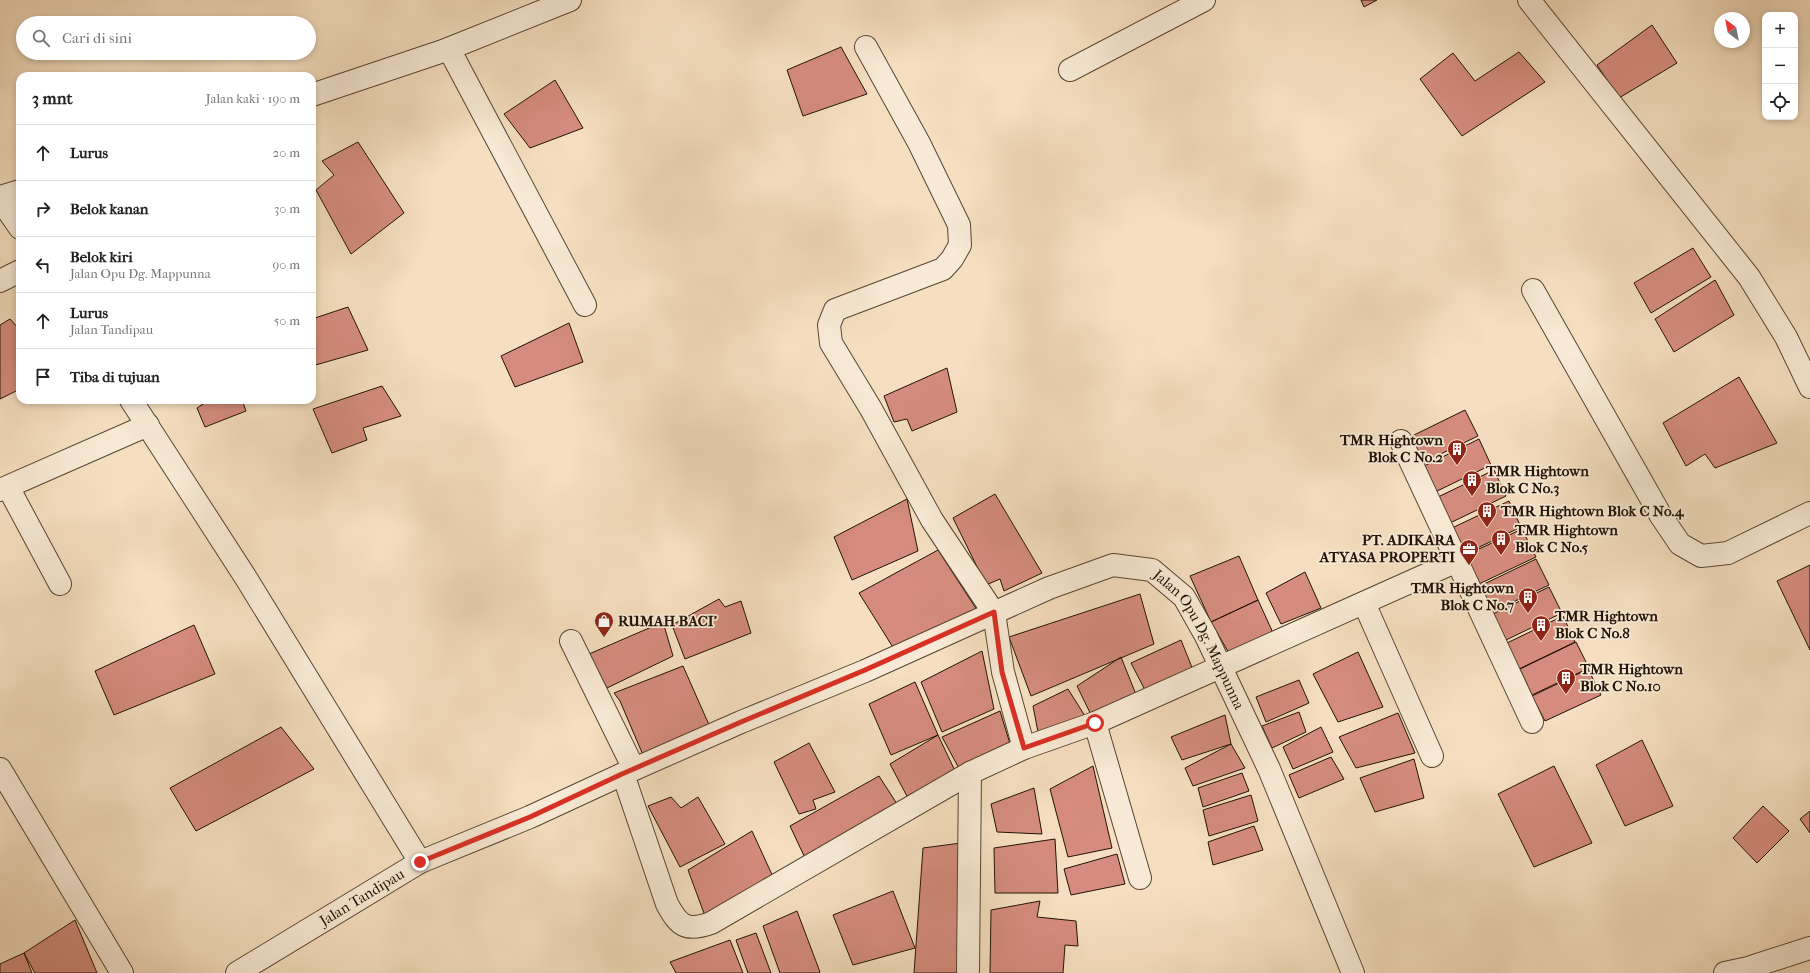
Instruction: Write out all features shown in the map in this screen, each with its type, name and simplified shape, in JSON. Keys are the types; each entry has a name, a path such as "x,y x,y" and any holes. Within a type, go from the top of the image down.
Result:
{"street":[{"path":"316,94 449,49 570,0"},
{"path":"1070,70 1204,0"},
{"path":"1528,0 1749,277 1786,337 1810,386"},
{"path":"866,47 946,195 959,224 960,245 952,259 943,269 835,310 829,325 831,343 871,409 932,520 994,612 1002,672 1024,748"},
{"path":"449,49 585,305"},
{"path":"16,192 0,198 16,222"},
{"path":"0,281 16,273"},
{"path":"1532,290 1661,516 1680,544 1701,556 1728,552 1810,513"},
{"path":"135,404 246,578 420,862"},
{"path":"60,584 4,488 148,425"},
{"path":"1401,441 1532,722"},
{"path":"571,641 628,771 667,904 684,926 692,928 711,923 970,773 1024,748 1095,723 1364,604 1457,561"},
{"name":"Jalan Opu Dg. Mappunna","path":"628,771 865,670 1049,588 1113,565 1152,570 1184,597 1222,667 1275,784 1353,973"},
{"path":"1364,604 1432,756"},
{"path":"1095,723 1140,878"},
{"path":"0,769 122,973"},
{"name":"Jalan Tandipau","path":"237,973 420,862 530,817 628,771"},
{"path":"968,970 970,773"},
{"path":"1725,973 1748,968 1810,948"}],"building":[{"path":"1361,0 1377,0 1364,7"},
{"path":"1652,25 1677,63 1619,98 1597,65"},
{"path":"841,47 867,94 803,116 787,70"},
{"path":"1519,52 1545,82 1462,136 1420,79 1453,53 1475,81"},
{"path":"555,80 583,128 530,148 504,114"},
{"path":"358,142 404,213 351,254 316,190 334,175 322,161"},
{"path":"1693,248 1711,277 1651,313 1634,283"},
{"path":"1715,280 1734,315 1674,352 1655,319"},
{"path":"348,307 368,350 316,365 316,318"},
{"path":"10,319 16,326 16,391 0,399 0,325"},
{"path":"569,323 583,362 515,387 501,356"},
{"path":"947,368 957,412 912,431 907,419 894,422 884,396"},
{"path":"1739,377 1777,443 1715,468 1705,454 1686,466 1663,423"},
{"path":"382,386 401,416 363,428 367,440 332,453 313,409"},
{"path":"203,404 243,404 246,411 205,427 197,408"},
{"path":"1465,410 1478,436 1422,463 1410,437"},
{"name":"TMR Hightown Blok C No.2","path":"1479,439 1491,465 1435,492 1422,467"},
{"name":"TMR Hightown Blok C No.3","path":"1494,470 1506,496 1450,523 1438,497"},
{"path":"995,494 1042,573 1004,591 1000,579 986,585 953,518"},
{"path":"907,499 918,551 852,580 834,537"},
{"name":"TMR Hightown Blok C No.4","path":"1509,501 1521,527 1465,554 1452,528"},
{"name":"TMR Hightown Blok C No.5","path":"1522,529 1536,557 1479,584 1466,555"},
{"path":"938,550 977,610 894,649 859,593"},
{"path":"1239,556 1258,600 1211,622 1190,576"},
{"path":"1536,559 1549,585 1492,612 1480,586"},
{"path":"1810,565 1810,650 1777,581"},
{"path":"1305,572 1321,608 1281,624 1266,593"},
{"name":"TMR Hightown Blok C No.7","path":"1549,587 1562,613 1506,640 1493,614"},
{"path":"1140,594 1154,644 1031,696 1009,637"},
{"path":"719,599 725,607 741,601 751,633 685,659 672,625"},
{"path":"1258,600 1274,635 1230,655 1211,622"},
{"name":"TMR Hightown Blok C No.8","path":"1563,616 1575,642 1519,669 1507,643"},
{"path":"663,622 673,656 607,688 589,654"},
{"path":"194,625 215,674 114,715 95,671"},
{"path":"1181,640 1193,670 1146,692 1131,663"},
{"path":"1576,642 1589,668 1532,695 1520,669"},
{"path":"982,651 994,709 942,732 921,682"},
{"path":"1358,652 1383,707 1338,722 1313,674"},
{"path":"1121,657 1137,697 1095,723 1077,686"},
{"path":"683,666 710,727 643,755 620,701 614,693"},
{"name":"TMR Hightown Blok C No.10","path":"1588,669 1601,695 1545,721 1532,696"},
{"path":"1299,680 1309,703 1266,722 1256,697"},
{"path":"915,682 938,735 891,755 869,704"},
{"path":"1068,689 1085,716 1038,732 1033,706"},
{"path":"1000,711 1011,747 961,772 942,737"},
{"path":"1299,712 1306,732 1272,748 1262,726"},
{"path":"1398,713 1415,753 1356,768 1339,737"},
{"path":"1225,715 1231,744 1182,760 1171,737"},
{"path":"281,727 314,769 196,831 170,788"},
{"path":"1321,727 1333,752 1293,769 1283,747"},
{"path":"938,735 956,773 909,800 890,764"},
{"path":"1642,740 1673,806 1625,826 1596,765"},
{"path":"809,743 835,792 813,800 816,809 799,814 774,762"},
{"path":"1231,744 1245,768 1193,786 1185,768"},
{"path":"1331,757 1344,779 1299,798 1289,775"},
{"path":"1414,759 1424,798 1375,812 1360,778"},
{"path":"1093,766 1112,848 1068,857 1050,789"},
{"path":"1554,766 1592,843 1534,867 1498,794"},
{"path":"1242,773 1249,791 1203,807 1198,788"},
{"path":"879,776 899,807 806,860 790,826"},
{"path":"1034,788 1042,834 997,832 991,804"},
{"path":"1251,795 1258,821 1209,836 1203,810"},
{"path":"671,797 681,808 698,797 725,844 680,867 648,806"},
{"path":"1763,806 1789,831 1757,863 1733,838"},
{"path":"1810,811 1810,833 1800,819"},
{"path":"1254,826 1263,850 1213,865 1208,842"},
{"path":"752,831 774,879 705,916 688,870"},
{"path":"1055,839 1058,893 995,893 994,848"},
{"path":"961,843 963,973 914,973 923,848"},
{"path":"1117,854 1125,884 1071,895 1064,869"},
{"path":"893,891 915,948 853,965 833,915"},
{"path":"1040,901 1037,917 1076,921 1078,946 1065,945 1063,973 990,973 991,910"},
{"path":"797,911 820,972 819,973 780,973 763,926"},
{"path":"75,920 97,973 35,973 24,953"},
{"path":"756,933 771,973 748,973 736,940"},
{"path":"730,940 743,973 676,973 670,962"},
{"path":"24,953 32,973 0,973 0,964"}],"place":[{"name":"TMR Hightown Blok C No.2","path":"1457,466"},
{"name":"TMR Hightown Blok C No.3","path":"1472,497"},
{"name":"TMR Hightown Blok C No.4","path":"1487,528"},
{"name":"TMR Hightown Blok C No.5","path":"1501,556"},
{"name":"PT. ADIKARA ATYASA PROPERTI","path":"1469,566"},
{"name":"TMR Hightown Blok C No.7","path":"1528,614"},
{"name":"RUMAH BACI'","path":"604,638"},
{"name":"TMR Hightown Blok C No.8","path":"1541,642"},
{"name":"TMR Hightown Blok C No.10","path":"1566,695"}],"route":[{"path":"420,862 530,817 622,774 865,670 994,612 1002,672 1024,748 1095,723"}]}
